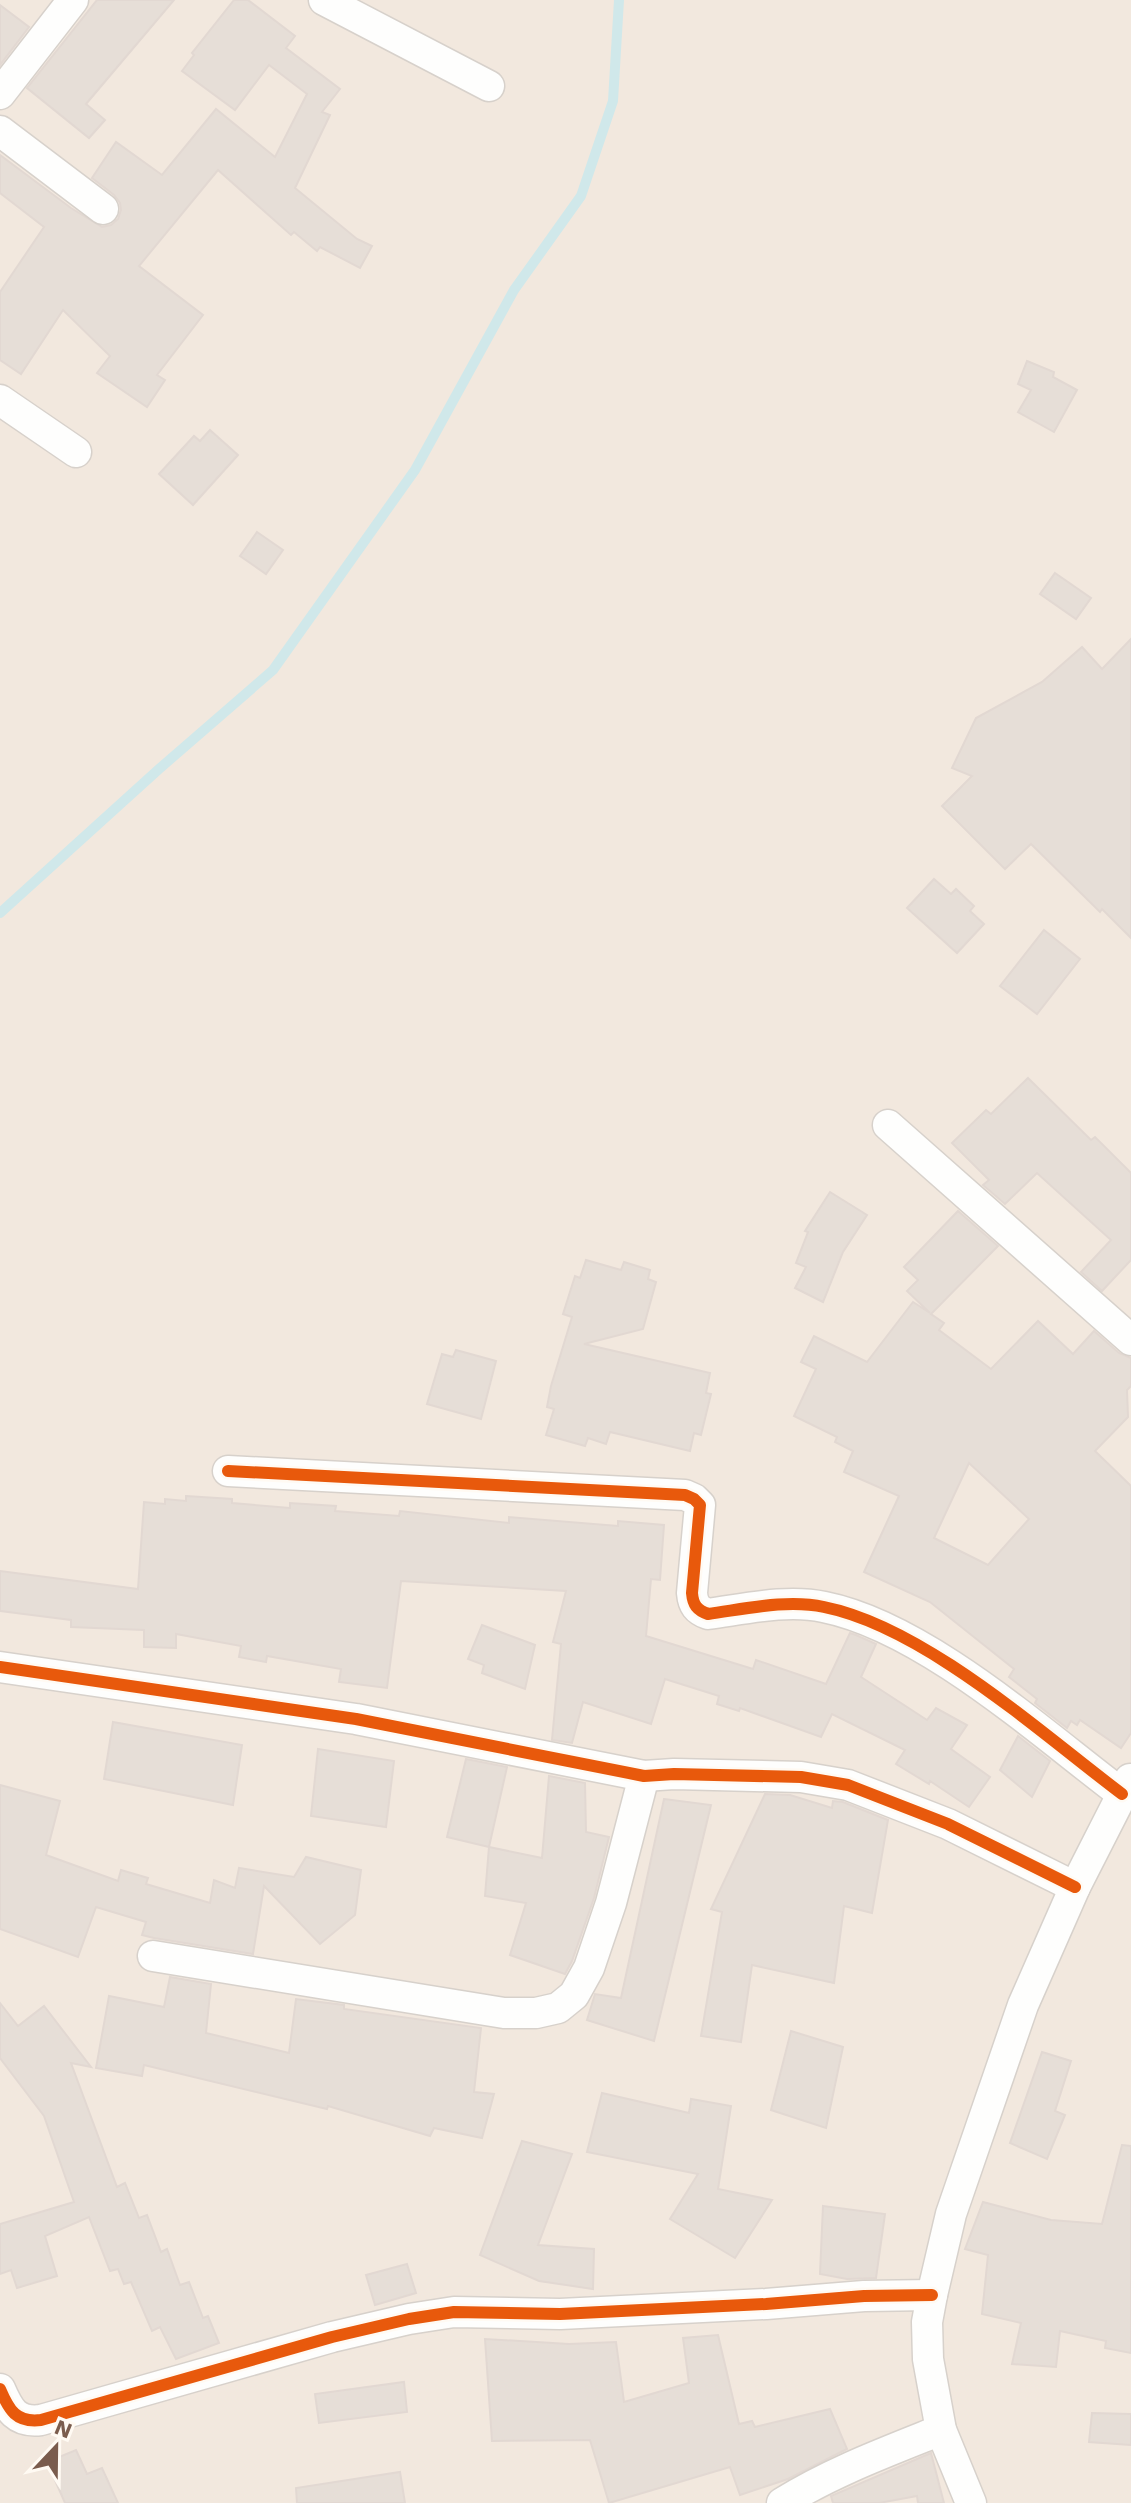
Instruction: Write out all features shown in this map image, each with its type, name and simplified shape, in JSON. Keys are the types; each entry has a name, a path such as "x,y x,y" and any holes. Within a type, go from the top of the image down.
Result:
{"street":[{"path":"0,94 73,0"},
{"path":"324,0 489,86"},
{"path":"0,131 103,209"},
{"path":"0,400 76,452"},
{"path":"888,1125 1131,1340"},
{"path":"228,1471 685,1495 700,1505 692,1593 693,1603 699,1610 708,1614 769,1605 822,1606 867,1619 960,1672 1127,1786 1075,1887 1018,2019 951,2214 932,2295 927,2322 928,2359 941,2430 971,2503"},
{"path":"0,1667 356,1719 644,1776 801,1777 848,1785 948,1824 1075,1887"},
{"path":"153,1956 504,2013 536,2013 558,2008 574,1995 589,1968 611,1903 644,1776"},
{"path":"0,2389 9,2410 17,2418 28,2422 332,2337 454,2312 560,2314 864,2296 932,2295"},
{"path":"782,2503 856,2464 941,2430"}],"shaded area":[{"path":"0,0 1131,0 1131,2503 0,2503"}],"building":[{"path":"97,0 174,0 86,104 105,120 89,138 27,88"},
{"path":"234,0 248,0 295,36 286,48 340,89 322,112 330,115 295,188 357,239 372,246 360,268 320,247 317,251 294,232 291,235 218,170 139,266 203,315 157,375 165,380 147,407 97,373 110,356 63,310 21,374 0,360 0,292 44,227 0,193 0,155 102,227 118,219 120,203 92,178 116,142 162,175 216,109 275,157 307,94 269,65 235,110 182,71 194,55 192,53"},
{"path":"0,5 29,27 0,65"},
{"path":"1027,361 1054,372 1053,377 1077,390 1054,432 1018,412 1031,390 1018,384"},
{"path":"210,430 238,455 193,505 159,474 194,436 200,441"},
{"path":"257,532 283,550 266,574 240,556"},
{"path":"1055,573 1091,598 1076,619 1040,594"},
{"path":"1131,639 1131,938 1031,844 1005,869 942,806 972,776 952,768 976,718 1042,682 1082,647 1102,669"},
{"path":"934,879 951,894 956,889 974,906 970,911 984,924 957,953 907,908"},
{"path":"1044,930 1080,959 1037,1014 1000,986"},
{"path":"1028,1078 1091,1140 1095,1137 1131,1173 1131,1260 1102,1291 1081,1272 1111,1240 1037,1173 1005,1204 983,1185 989,1180 952,1143 986,1110 991,1114"},
{"path":"830,1192 867,1215 843,1252 823,1302 795,1288 806,1267 796,1263 808,1232 805,1231"},
{"path":"958,1211 998,1246 931,1314 944,1323 939,1330 991,1369 1038,1321 1073,1354 1094,1331 1119,1353 1131,1358 1128,1417 1095,1451 1131,1486 1131,1733 1121,1748 1080,1720 1077,1725 1071,1721 1067,1728 1009,1677 1014,1669 930,1602 864,1572 899,1496 844,1472 853,1451 835,1442 837,1437 794,1416 816,1369 801,1362 814,1336 867,1362 913,1302 930,1313 907,1291 918,1280 904,1267","holes":["969,1463 1029,1519 988,1565 934,1538"]},
{"path":"586,1260 621,1270 624,1262 650,1270 648,1279 656,1282 643,1329 584,1344 710,1373 706,1393 711,1394 701,1435 694,1433 690,1451 610,1432 606,1444 588,1438 585,1446 546,1435 554,1409 547,1407 551,1386 572,1317 563,1314 575,1276 580,1278"},
{"path":"456,1350 496,1361 481,1419 427,1404 442,1354 453,1357"},
{"path":"186,1496 290,1508 290,1503 336,1506 335,1511 399,1516 400,1511 509,1523 509,1517 618,1526 618,1521 664,1525 660,1580 651,1579 646,1636 753,1669 756,1660 826,1684 850,1633 856,1635 876,1644 861,1677 927,1720 936,1708 967,1725 951,1749 990,1777 969,1807 930,1781 929,1784 896,1764 905,1750 832,1714 821,1737 740,1708 739,1711 717,1704 719,1696 665,1679 651,1724 583,1702 572,1743 552,1740 561,1644 553,1642 566,1591 401,1581 387,1688 339,1682 341,1669 267,1656 266,1662 239,1657 241,1646 176,1634 176,1648 144,1647 144,1630 71,1627 71,1620 0,1611 0,1571 138,1589 144,1502 165,1504 165,1499 186,1501"},
{"path":"482,1625 535,1645 525,1689 482,1673 484,1665 468,1659"},
{"path":"113,1722 242,1745 233,1805 104,1779"},
{"path":"1018,1736 1050,1761 1032,1797 1000,1770"},
{"path":"318,1749 394,1761 386,1827 311,1816"},
{"path":"466,1759 507,1767 489,1847 447,1837"},
{"path":"549,1776 585,1783 586,1832 609,1837 594,1898 565,1974 510,1955 526,1903 485,1896 489,1847 542,1858"},
{"path":"0,1785 60,1801 46,1855 118,1881 121,1870 148,1878 146,1884 210,1903 214,1880 235,1888 239,1868 294,1877 306,1857 361,1870 355,1915 320,1944 264,1886 253,1954 142,1935 146,1922 96,1907 78,1957 0,1929"},
{"path":"765,1794 790,1795 832,1808 833,1801 843,1802 888,1820 872,1913 844,1906 834,1983 752,1965 741,2042 701,2036 722,1912 711,1909"},
{"path":"664,1799 711,1805 654,2041 587,2020 595,1994 621,1998"},
{"path":"170,1977 211,1984 206,2033 289,2053 296,1999 344,2005 344,2009 481,2028 474,2092 494,2094 482,2138 434,2128 430,2136 328,2106 327,2109 144,2065 142,2076 96,2068 109,1996 164,2007"},
{"path":"0,2003 18,2026 44,2006 91,2067 71,2063 117,2187 125,2183 139,2218 147,2215 161,2252 167,2249 180,2285 189,2282 203,2318 208,2316 219,2343 176,2359 160,2327 152,2331 131,2282 124,2284 118,2269 110,2271 89,2217 45,2236 57,2276 17,2288 11,2270 0,2274 0,2224 74,2202 44,2116 0,2058"},
{"path":"791,2031 843,2047 826,2128 771,2110"},
{"path":"1042,2052 1071,2061 1055,2111 1065,2115 1047,2159 1010,2143"},
{"path":"602,2093 689,2113 691,2099 731,2106 718,2189 772,2200 735,2258 670,2219 698,2174 587,2152"},
{"path":"522,2141 572,2154 538,2245 594,2249 593,2289 539,2281 480,2255"},
{"path":"1122,2145 1131,2146 1131,2353 1105,2348 1106,2341 1060,2331 1056,2367 1012,2364 1021,2323 982,2314 988,2255 965,2249 983,2202 1051,2220 1102,2224"},
{"path":"823,2206 885,2214 876,2278 847,2279 820,2274"},
{"path":"407,2264 416,2293 375,2305 366,2275"},
{"path":"718,2335 739,2424 752,2421 755,2427 830,2409 847,2449 788,2479 740,2495 730,2467 609,2503 590,2440 492,2441 485,2339 569,2344 616,2342 624,2402 689,2383 683,2338"},
{"path":"404,2382 407,2412 319,2423 315,2394"},
{"path":"1092,2413 1131,2414 1131,2445 1089,2442"},
{"path":"76,2450 87,2474 102,2468 118,2503 65,2503 47,2462"},
{"path":"931,2453 944,2503 918,2503 917,2496 879,2503 833,2503 831,2496"},
{"path":"400,2472 405,2503 297,2503 296,2488"}],"waterway":[{"path":"0,913 273,670 415,470 514,290 581,196 613,101 619,0"}],"cycle path":[{"path":"228,1471 685,1495 700,1505 692,1593 701,1611 708,1614 795,1604 824,1607 862,1618 901,1636 980,1685 1122,1794"},
{"path":"0,1667 356,1719 644,1776 801,1777 848,1785 948,1824 1075,1887"},
{"path":"0,2389 14,2414 25,2419 41,2420 332,2337 454,2312 560,2314 864,2296 932,2295"}]}
